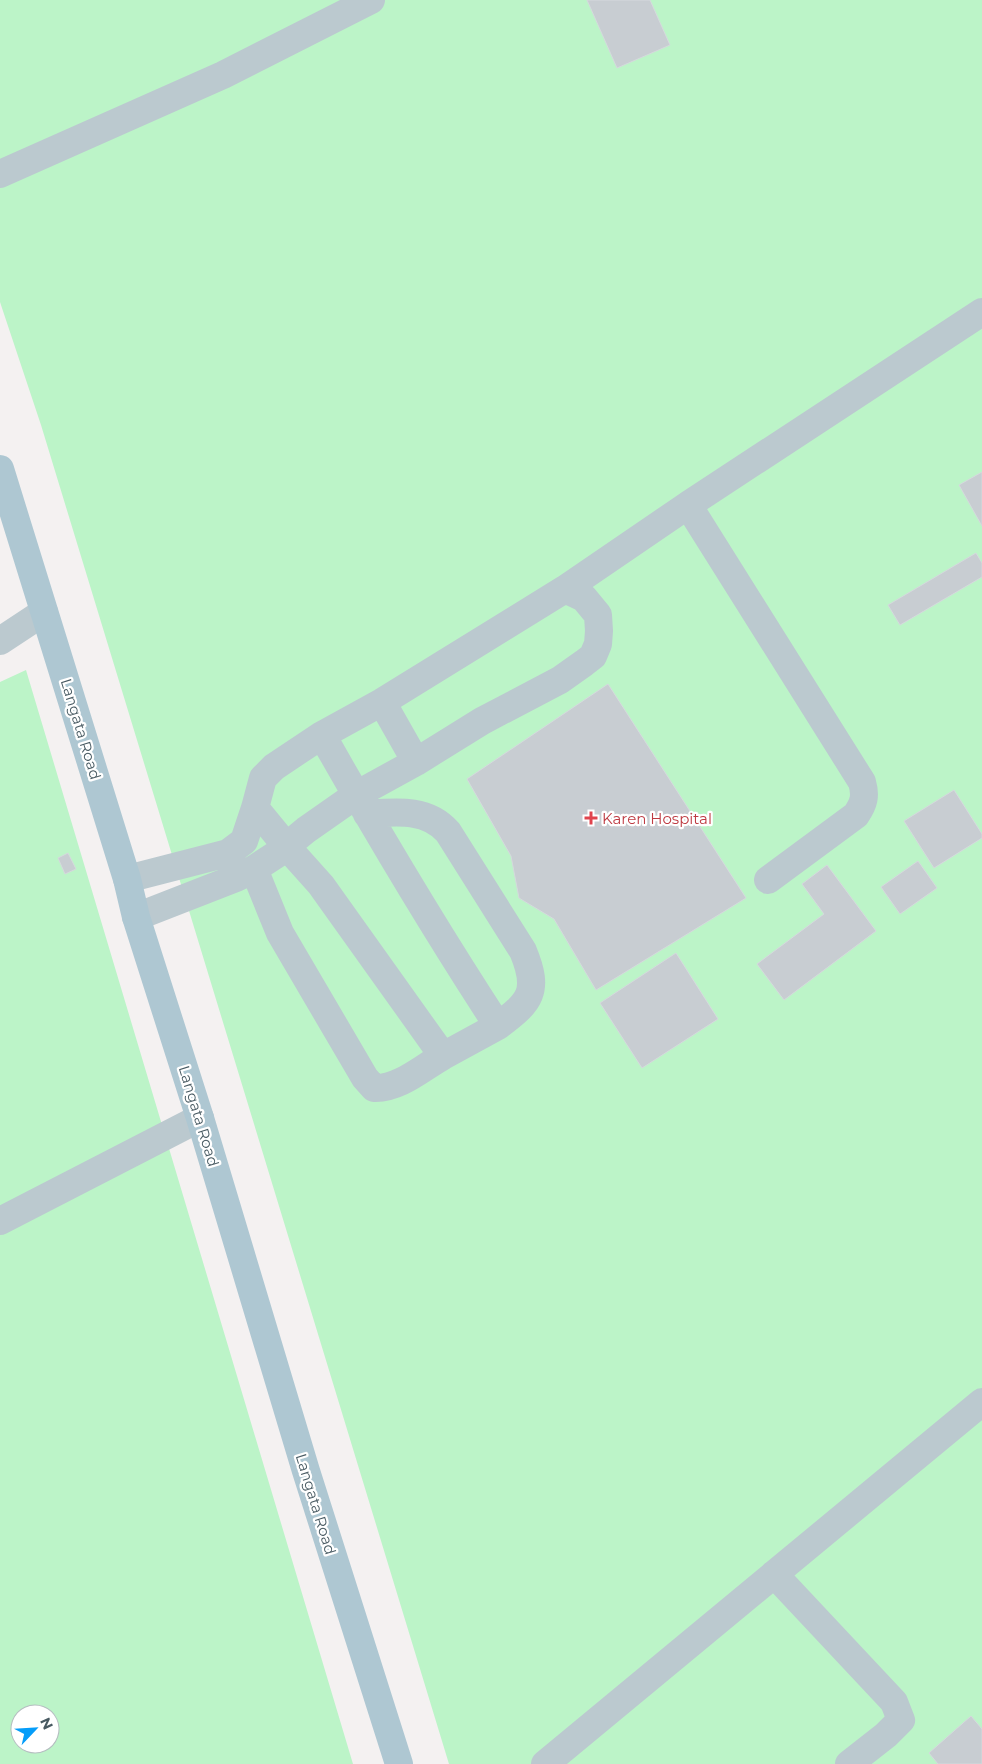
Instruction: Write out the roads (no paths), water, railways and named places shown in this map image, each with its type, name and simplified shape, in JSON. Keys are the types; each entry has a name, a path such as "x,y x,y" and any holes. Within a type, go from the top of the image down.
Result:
{"main road":[{"name":"Langata Road","path":"0,469 4,498 44,612 127,878 136,918 200,1118 306,1472 399,1764"}],"street":[{"path":"0,174 223,74 371,0"},
{"path":"127,878 228,853 244,841 256,808 263,778 274,767 322,735 382,702 565,589 688,505 982,312"},
{"path":"688,505 862,782 865,794 863,803 856,815 768,880"},
{"path":"136,918 254,869 287,847 306,830 361,805 416,762 482,721 560,680 592,656 598,644 600,631 598,615 584,598 565,589"},
{"path":"0,641 44,612"},
{"path":"382,702 416,762"},
{"path":"322,735 361,805 451,954 498,1026"},
{"path":"254,869 280,933 365,1078 374,1088 385,1089 397,1083 498,1026 519,1010 530,995 530,968 523,952 442,825 423,815 394,813 361,805"},
{"path":"256,808 321,885 442,1056"},
{"path":"0,1221 200,1118"},
{"path":"544,1764 982,1402"},
{"path":"774,1574 894,1702 901,1720 886,1735 849,1764"}],"place":[{"name":"Karen Hospital","path":"591,818"}]}
